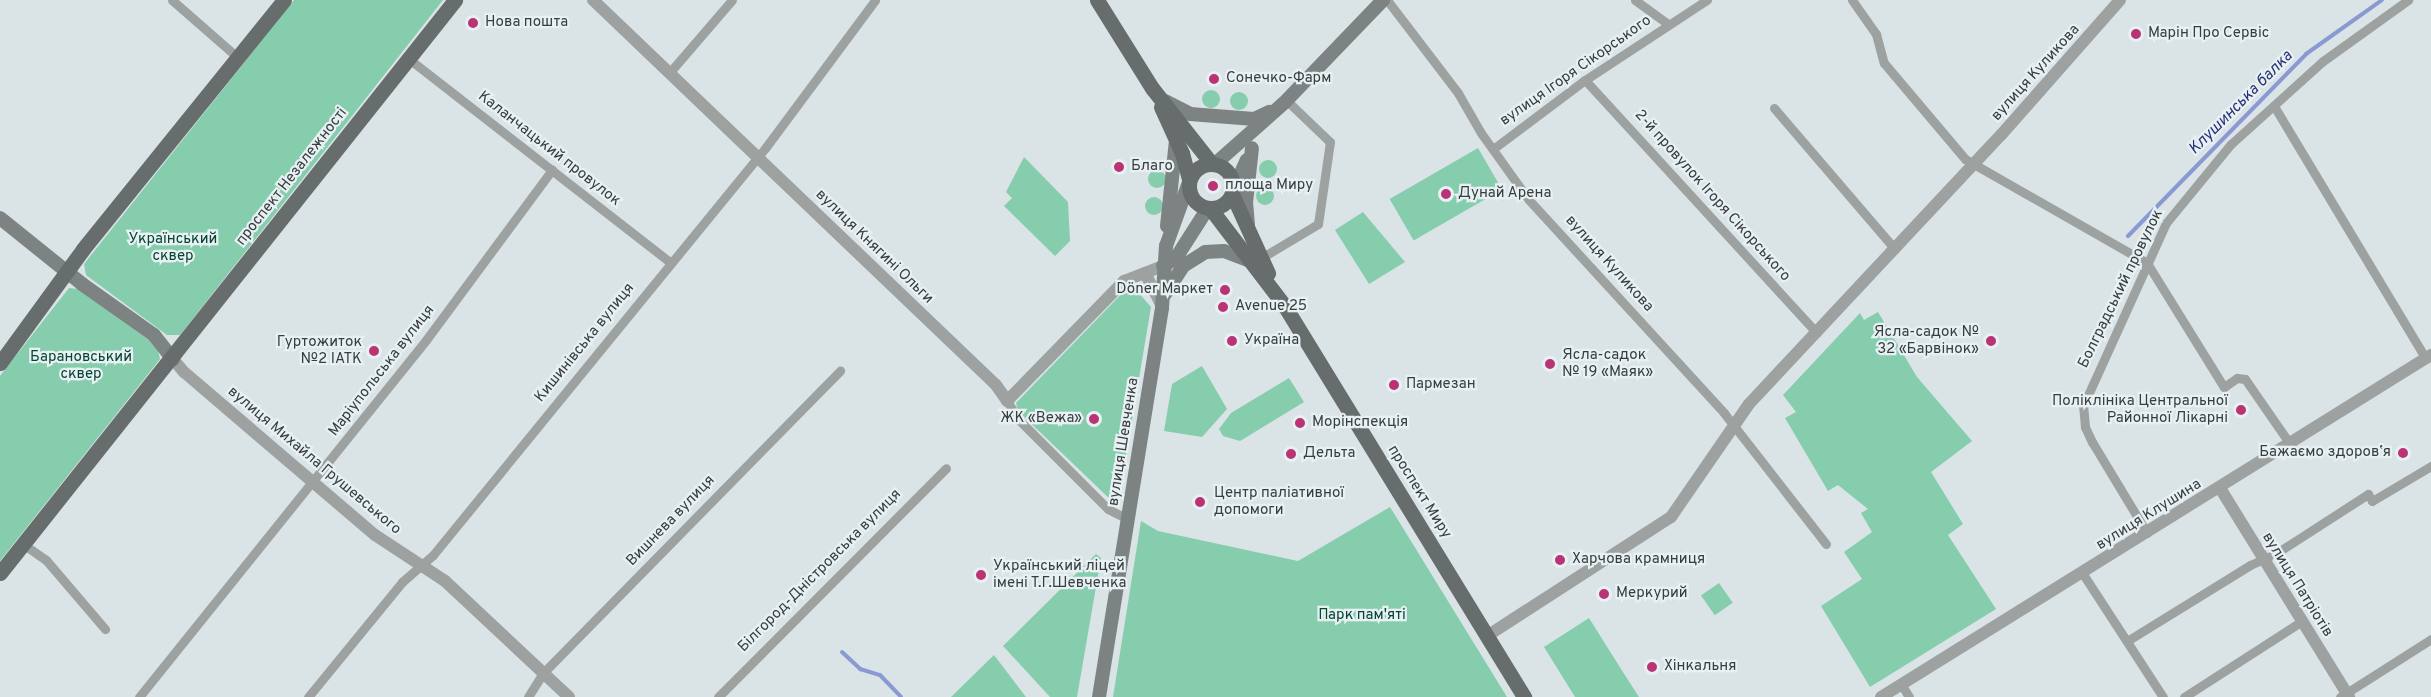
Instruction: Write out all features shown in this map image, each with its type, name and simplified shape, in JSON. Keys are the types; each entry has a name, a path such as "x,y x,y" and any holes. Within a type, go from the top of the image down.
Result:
{"main road":[{"path":"0,363 66,272 284,0"},
{"name":"проспект Незалежності","path":"0,573 455,0"},
{"path":"1097,0 1157,93 1213,163 1230,175 1232,192"},
{"path":"1166,246 1196,168 1213,163 1285,102 1385,0"},
{"path":"1157,93 1185,113 1254,119 1285,102"},
{"path":"1157,93 1176,140 1194,200 1209,208"},
{"path":"1163,266 1176,258 1209,208 1223,204 1232,192 1252,148 1285,102"},
{"path":"1163,266 1176,140"},
{"path":"1176,258 1193,258 1224,251 1256,260 1247,220 1252,148"},
{"name":"проспект Миру","path":"1232,192 1256,260"},
{"name":"проспект Миру","path":"1209,208 1256,260 1524,697"},
{"name":"вулиця Михайла Грушевського","path":"0,218 66,272 154,335 173,358"},
{"path":"1163,303 1174,276 1193,258"},
{"name":"вулиця Шевченка","path":"1099,697 1163,303 1163,266"}],"street":[{"path":"172,0 237,57"},
{"name":"вулиця Княгині Ольги","path":"592,0 996,385 1019,420 1108,509 1128,519"},
{"path":"670,72 732,0"},
{"name":"вулиця Куликова","path":"1385,0 1458,93 1529,200 1733,425 1826,544"},
{"path":"1635,0 1668,24"},
{"name":"вулиця Ігоря Сікорського","path":"1493,149 1585,80 1707,0"},
{"path":"1852,0 1876,34 1884,63 1973,165 2147,263 2224,387 2237,378 2251,385 2290,444"},
{"name":"вулиця Куликова","path":"1487,636 1671,516 1733,425 1973,165 2120,0"},
{"name":"Болградський провулок","path":"2147,533 2097,452 2085,428 2084,406 2166,223 2204,174 2274,106 2323,61 2408,0"},
{"name":"Кишинівська вулиця","path":"308,697 402,582 422,564 758,157 876,1"},
{"name":"Каланчацький провулок","path":"409,59 671,263"},
{"name":"2-й провулок Ігоря Сікорського","path":"1585,80 1817,333"},
{"path":"1256,260 1318,224 1330,142 1285,102"},
{"path":"2274,106 2428,357"},
{"path":"1774,108 1895,249"},
{"name":"Маріупольська вулиця","path":"139,697 312,483 493,253 552,170"},
{"path":"1006,401 1124,281 1163,266"},
{"path":"1145,273 1163,303"},
{"name":"вулиця Клушина","path":"1881,697 2083,574 2428,357"},
{"name":"вулиця Михайла Грушевського","path":"173,358 184,372 312,483 383,541 422,564 451,587 569,697"},
{"name":"Вишнева вулиця","path":"528,697 543,673 840,370"},
{"path":"2127,641 2368,494 2372,501 2431,466"},
{"name":"Білгород-Дністровська вулиця","path":"718,697 946,468"},
{"name":"вулиця Патріотів","path":"2220,488 2345,696"},
{"path":"23,544 54,569 105,629"},
{"path":"2083,574 2163,697"},
{"path":"2184,697 2302,621"},
{"path":"2345,696 2431,639"},
{"path":"1901,684 1909,697"}],"green space":[{"name":"Український сквер","path":"294,0 443,0 180,335 167,335 86,275 84,264"},
{"path":"1211,90 1217,93 1220,99 1217,105 1211,108 1205,105 1202,99 1205,93"},
{"path":"1239,92 1245,95 1248,101 1245,107 1239,110 1233,107 1230,101 1233,95"},
{"name":"Дунай Арена","path":"1478,148 1502,190 1414,241 1390,199"},
{"path":"1024,157 1068,202 1070,241 1055,256 1004,206 1012,198 1006,192"},
{"path":"1268,160 1274,163 1277,169 1274,175 1268,178 1262,175 1259,169 1262,163"},
{"path":"1157,170 1163,173 1166,179 1163,185 1157,188 1151,185 1148,179 1151,173"},
{"path":"1265,187 1271,190 1274,196 1271,202 1265,205 1259,202 1256,196 1259,190"},
{"path":"1154,197 1160,200 1163,206 1160,212 1154,215 1148,212 1145,206 1148,200"},
{"path":"1363,212 1405,262 1369,284 1335,230"},
{"path":"1131,284 1151,307 1120,491 1112,501 1018,411 1016,403"},
{"name":"Барановський сквер","path":"69,288 78,289 157,346 160,359 0,561 0,376"},
{"path":"1878,312 1917,377 1972,441 1931,472 1963,524 1948,535 1996,609 1870,687 1821,606 1862,579 1844,552 1872,532 1861,513 1868,509 1838,485 1828,491 1785,418 1796,412 1783,395 1860,313 1864,320"},
{"path":"1202,366 1227,409 1202,437 1164,431 1172,384"},
{"path":"1289,378 1304,402 1240,441 1223,436 1219,429 1231,413"},
{"name":"Парк пам'яті","path":"1390,507 1507,697 1113,697 1141,521 1158,531 1298,561"},
{"path":"1096,554 1101,558 1077,697 1050,697 1003,646"},
{"path":"1719,583 1733,603 1715,615 1701,596"},
{"path":"1589,618 1639,697 1575,697 1544,647"},
{"path":"994,655 1026,697 951,697"}],"waterway":[{"name":"Клушинська балка","path":"2128,236 2306,54 2382,0"},
{"path":"842,652 860,669 880,675 901,697"}],"place":[{"name":"Нова пошта","path":"473,23"},
{"name":"Марін Про Сервіс","path":"2136,34"},
{"name":"Сонечко-Фарм","path":"1214,79"},
{"name":"Благо","path":"1119,167"},
{"name":"площа Миру","path":"1213,186"},
{"name":"Дунай Арена","path":"1446,194"},
{"name":"Döner Маркет","path":"1225,290"},
{"name":"Avenue 25","path":"1223,307"},
{"name":"Україна","path":"1232,341"},
{"name":"Ясла-садок № 32 «Барвінок»","path":"1991,341"},
{"name":"Гуртожиток №2 ІАТК","path":"374,351"},
{"name":"Ясла-садок № 19 «Маяк»","path":"1550,364"},
{"name":"Пармезан","path":"1394,385"},
{"name":"Поліклініка Центральної Районної Лікарні","path":"2241,410"},
{"name":"ЖК «Вежа»","path":"1094,419"},
{"name":"Морінспекція","path":"1300,423"},
{"name":"Бажаємо здоровʼя","path":"2403,453"},
{"name":"Дельта","path":"1291,454"},
{"name":"Центр паліативної допомоги","path":"1200,502"},
{"name":"Харчова крамниця","path":"1560,560"},
{"name":"Український ліцей імені Т.Г.Шевченка","path":"981,575"},
{"name":"Меркурий","path":"1604,594"},
{"name":"Хінкальня","path":"1652,667"}]}
